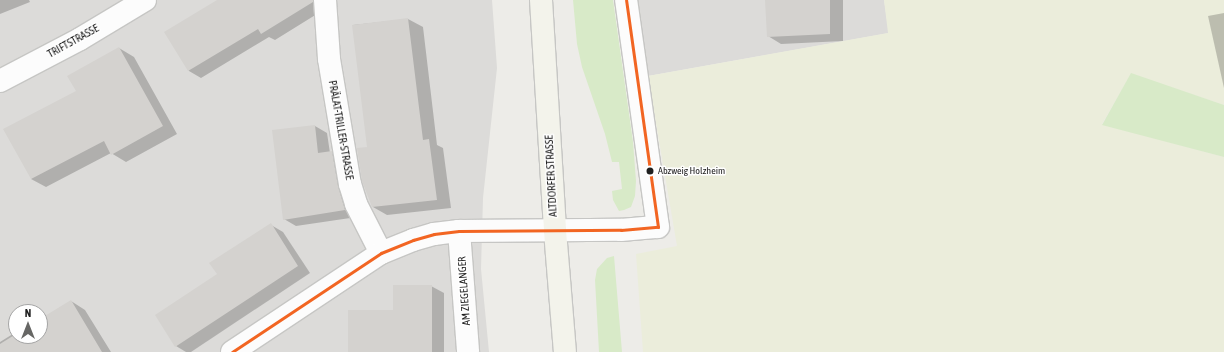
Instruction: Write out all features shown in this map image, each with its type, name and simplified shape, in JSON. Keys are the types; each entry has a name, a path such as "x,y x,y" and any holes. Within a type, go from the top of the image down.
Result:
{"main road":[{"name":"ALTDORFER STRASSE","path":"541,0 555,231 565,352"}],"street":[{"name":"TRIFTSTRASSE","path":"0,81 80,38 145,0"},
{"name":"PRÄLAT-TRILLER-STRASSE","path":"325,0 329,59 350,184 356,204 381,254"},
{"path":"232,352 381,254 413,240 434,234 459,231 555,231 658,227 626,0"},
{"name":"AM ZIEGELANGER","path":"459,231 468,352"}],"shaded area":[{"path":"0,0 492,0 497,68 483,198 481,269 489,352 0,352"},
{"path":"638,0 884,0 889,33 648,76"}],"green space":[{"path":"573,0 613,0 633,142 636,181 635,196 631,207 624,210 619,211 613,200 612,191 622,189 619,162 612,162 605,134 582,67 577,44"},
{"path":"884,0 1224,0 1224,105 1131,74 1102,124 1224,157 1224,352 643,352 636,254 677,246 648,76 888,33"},
{"path":"1131,73 1224,105 1224,157 1102,125"},
{"path":"614,256 622,352 599,352 595,280 597,269 607,258"}],"building":[{"path":"217,0 313,0 313,2 261,34 258,29 188,71 164,32"},
{"path":"765,0 830,0 830,34 767,37"},
{"path":"408,18 423,140 429,139 437,200 372,207 362,181 357,148 367,147 352,25"},
{"path":"119,47 163,126 111,155 104,141 31,179 3,129 76,91 67,76"},
{"path":"315,125 318,153 332,151 338,186 345,210 283,220 272,130"},
{"path":"271,223 298,266 175,347 155,315 217,274 209,263"},
{"path":"393,285 432,285 432,352 348,352 348,310 393,310"},
{"path":"71,300 102,352 0,352 0,344 8,339 8,344 48,344 48,314"}],"transit line":[{"path":"232,352 381,253 413,240 434,234 459,231 621,230 658,227 626,0"}],"place":[{"name":"Abzweig Holzheim","path":"650,171"}]}
